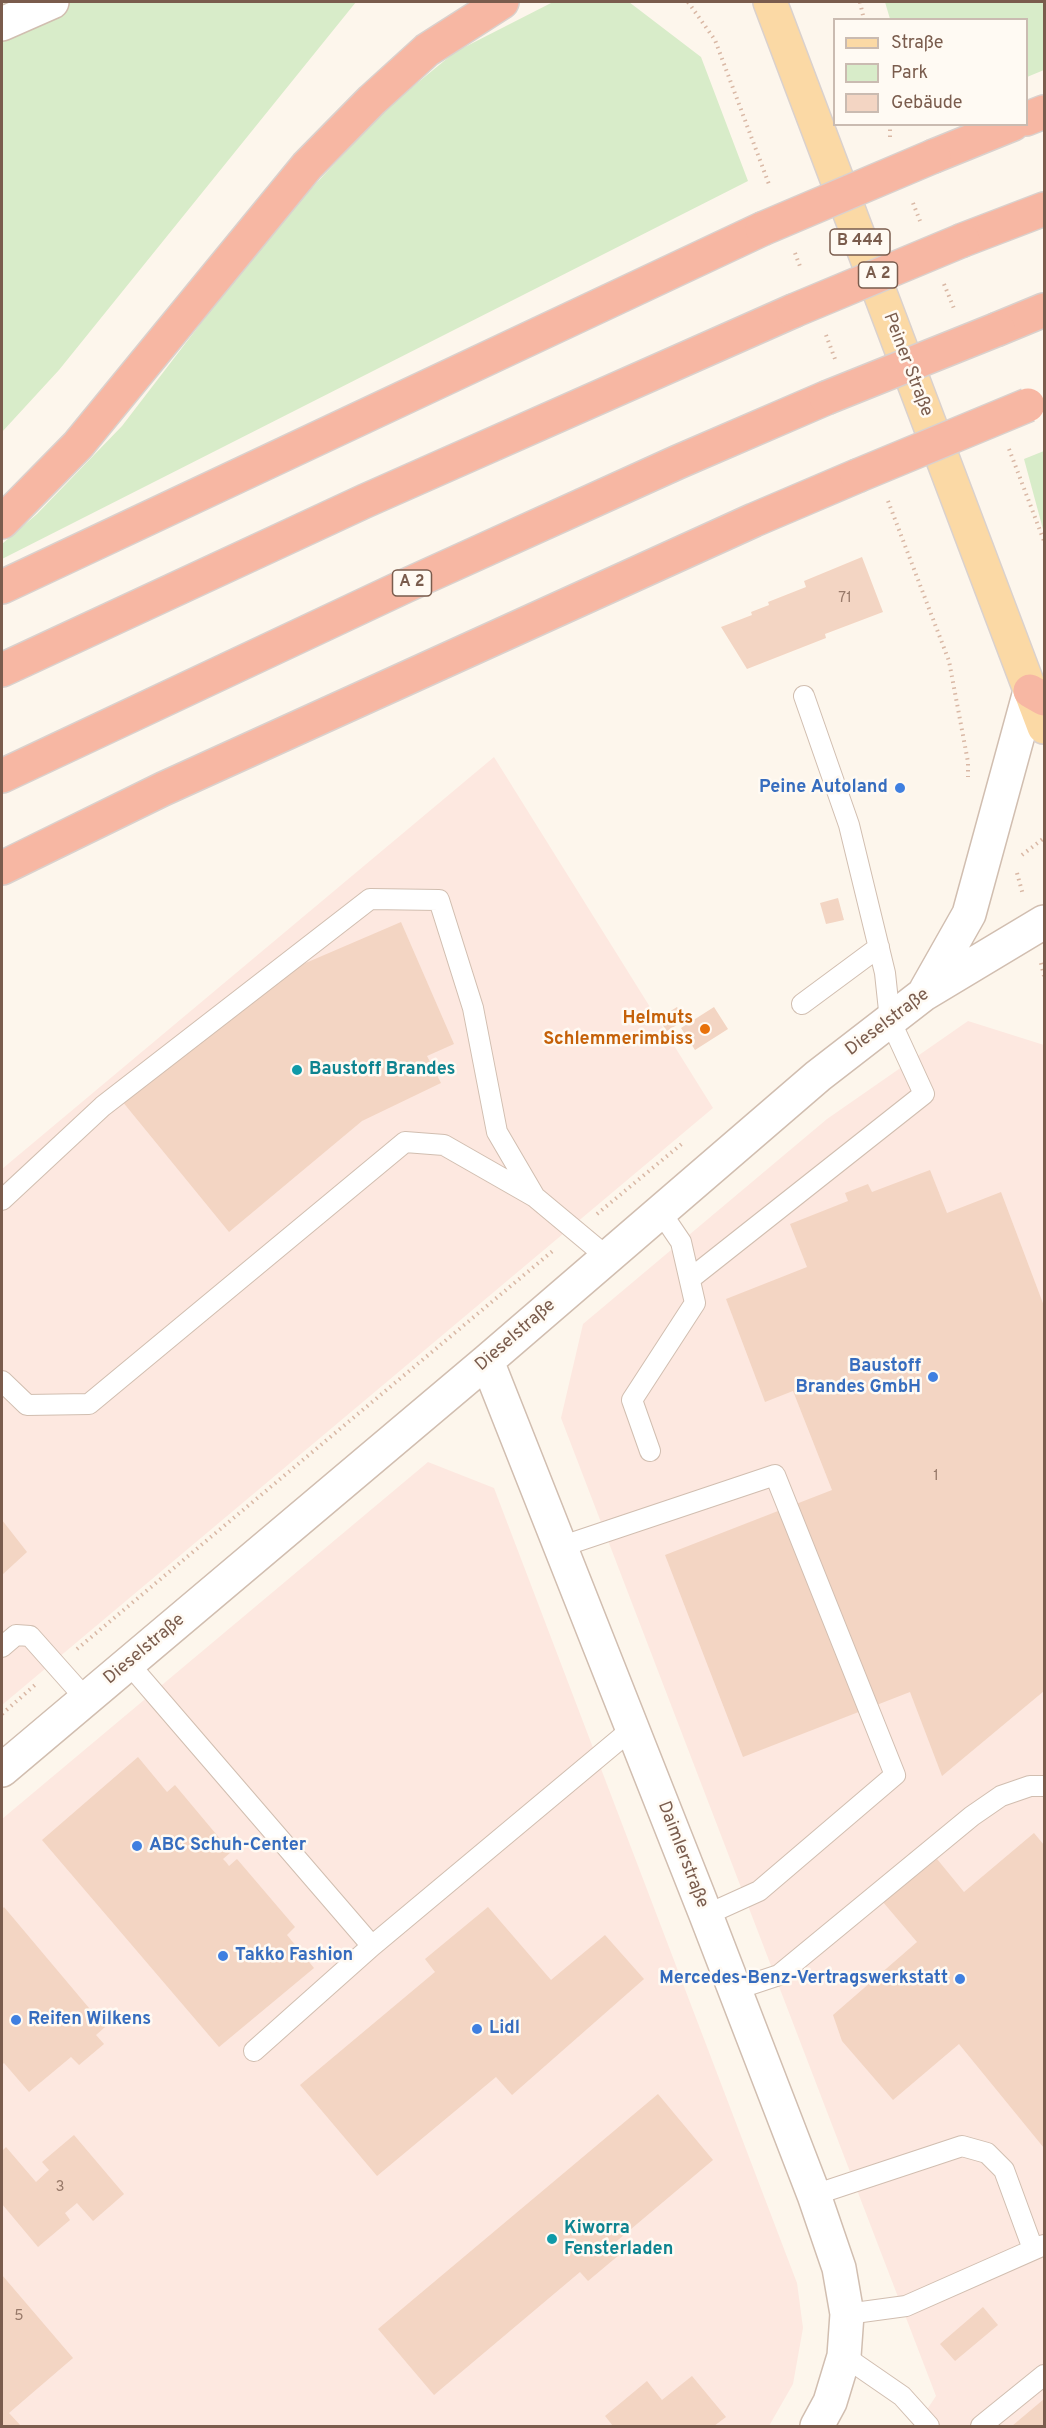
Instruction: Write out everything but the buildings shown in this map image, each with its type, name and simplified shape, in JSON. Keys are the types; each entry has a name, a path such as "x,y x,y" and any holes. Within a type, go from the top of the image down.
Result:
{"highway":[{"path":"2,522 78,445 307,166 372,100 427,50 502,2"},
{"path":"1028,118 1044,112"},
{"path":"2,587 762,229 1008,126"},
{"name":"A 2","path":"2,670 365,501 793,311 1044,209"},
{"name":"A 2","path":"2,776 405,586 678,462 826,398 1044,310"},
{"path":"2,868 163,789 754,520 1036,401"}],"main road":[{"name":"Peiner Straße","path":"770,2 1037,695 1044,728"}],"street":[{"path":"2,24 51,2"},
{"path":"924,994 969,915 1037,695"},
{"name":"Dieselstraße","path":"2,1770 487,1361 818,1076 924,994 1044,922"},
{"name":"Daimlerstraße","path":"487,1361 706,1915 814,2195 839,2268 847,2314 844,2356 830,2402 817,2427"}],"lane":[{"path":"690,1279 924,1094 890,1020 885,973 849,825 804,696"},
{"path":"2,1200 103,1106 370,899 439,900 473,1008 497,1132 535,1197"},
{"path":"802,1004 879,947"},
{"path":"2,1381 27,1405 89,1404 405,1142 444,1145 535,1197 607,1257"},
{"path":"650,1451 632,1400 695,1303 681,1242 660,1210"},
{"path":"560,1547 775,1475 895,1775 759,1891 706,1915"},
{"path":"2,1647 16,1635 30,1636 86,1699"},
{"path":"129,1664 372,1946"},
{"path":"254,2051 372,1946 633,1728"},
{"path":"734,1990 779,1976 972,1816 1001,1796 1030,1786 1044,1786"},
{"path":"814,2195 962,2146 987,2153 1004,2170 1039,2247 906,2306 847,2314"},
{"path":"844,2356 902,2396 929,2427"},
{"path":"981,2427 1044,2375"}],"path":[{"path":"860,2 864,18"},
{"path":"1014,861 1044,838"},
{"path":"2,1714 685,1140"}],"shaded area":[{"path":"494,757 713,1108 2,1705 2,1169"},
{"path":"968,1021 1044,1045 1044,2426 916,2426 936,2396 561,1418 583,1324 827,1119"},
{"path":"428,1462 494,1488 797,2283 803,2328 793,2384 769,2426 2,2426 2,1819"}],"green space":[{"path":"8,2 356,2 59,370 2,432 2,4"},
{"path":"553,2 629,2 701,57 748,181 2,559 2,544 37,514 122,426 274,228 388,107 455,52"},
{"path":"885,2 1044,2 1044,70 1028,77 1028,18 890,18"},
{"path":"1044,451 1044,533 1024,459"}],"place":[{"name":"Peine Autoland","path":"900,788"},
{"name":"Helmuts Schlemmerimbiss","path":"705,1029"},
{"name":"Baustoff Brandes","path":"297,1070"},
{"name":"Baustoff Brandes GmbH","path":"933,1377"},
{"name":"ABC Schuh-Center","path":"137,1846"},
{"name":"Takko Fashion","path":"223,1956"},
{"name":"Mercedes-Benz-Vertragswerkstatt","path":"960,1979"},
{"name":"Reifen Wilkens","path":"16,2020"},
{"name":"Lidl","path":"477,2029"},
{"name":"Kiworra Fensterladen","path":"552,2239"}]}
